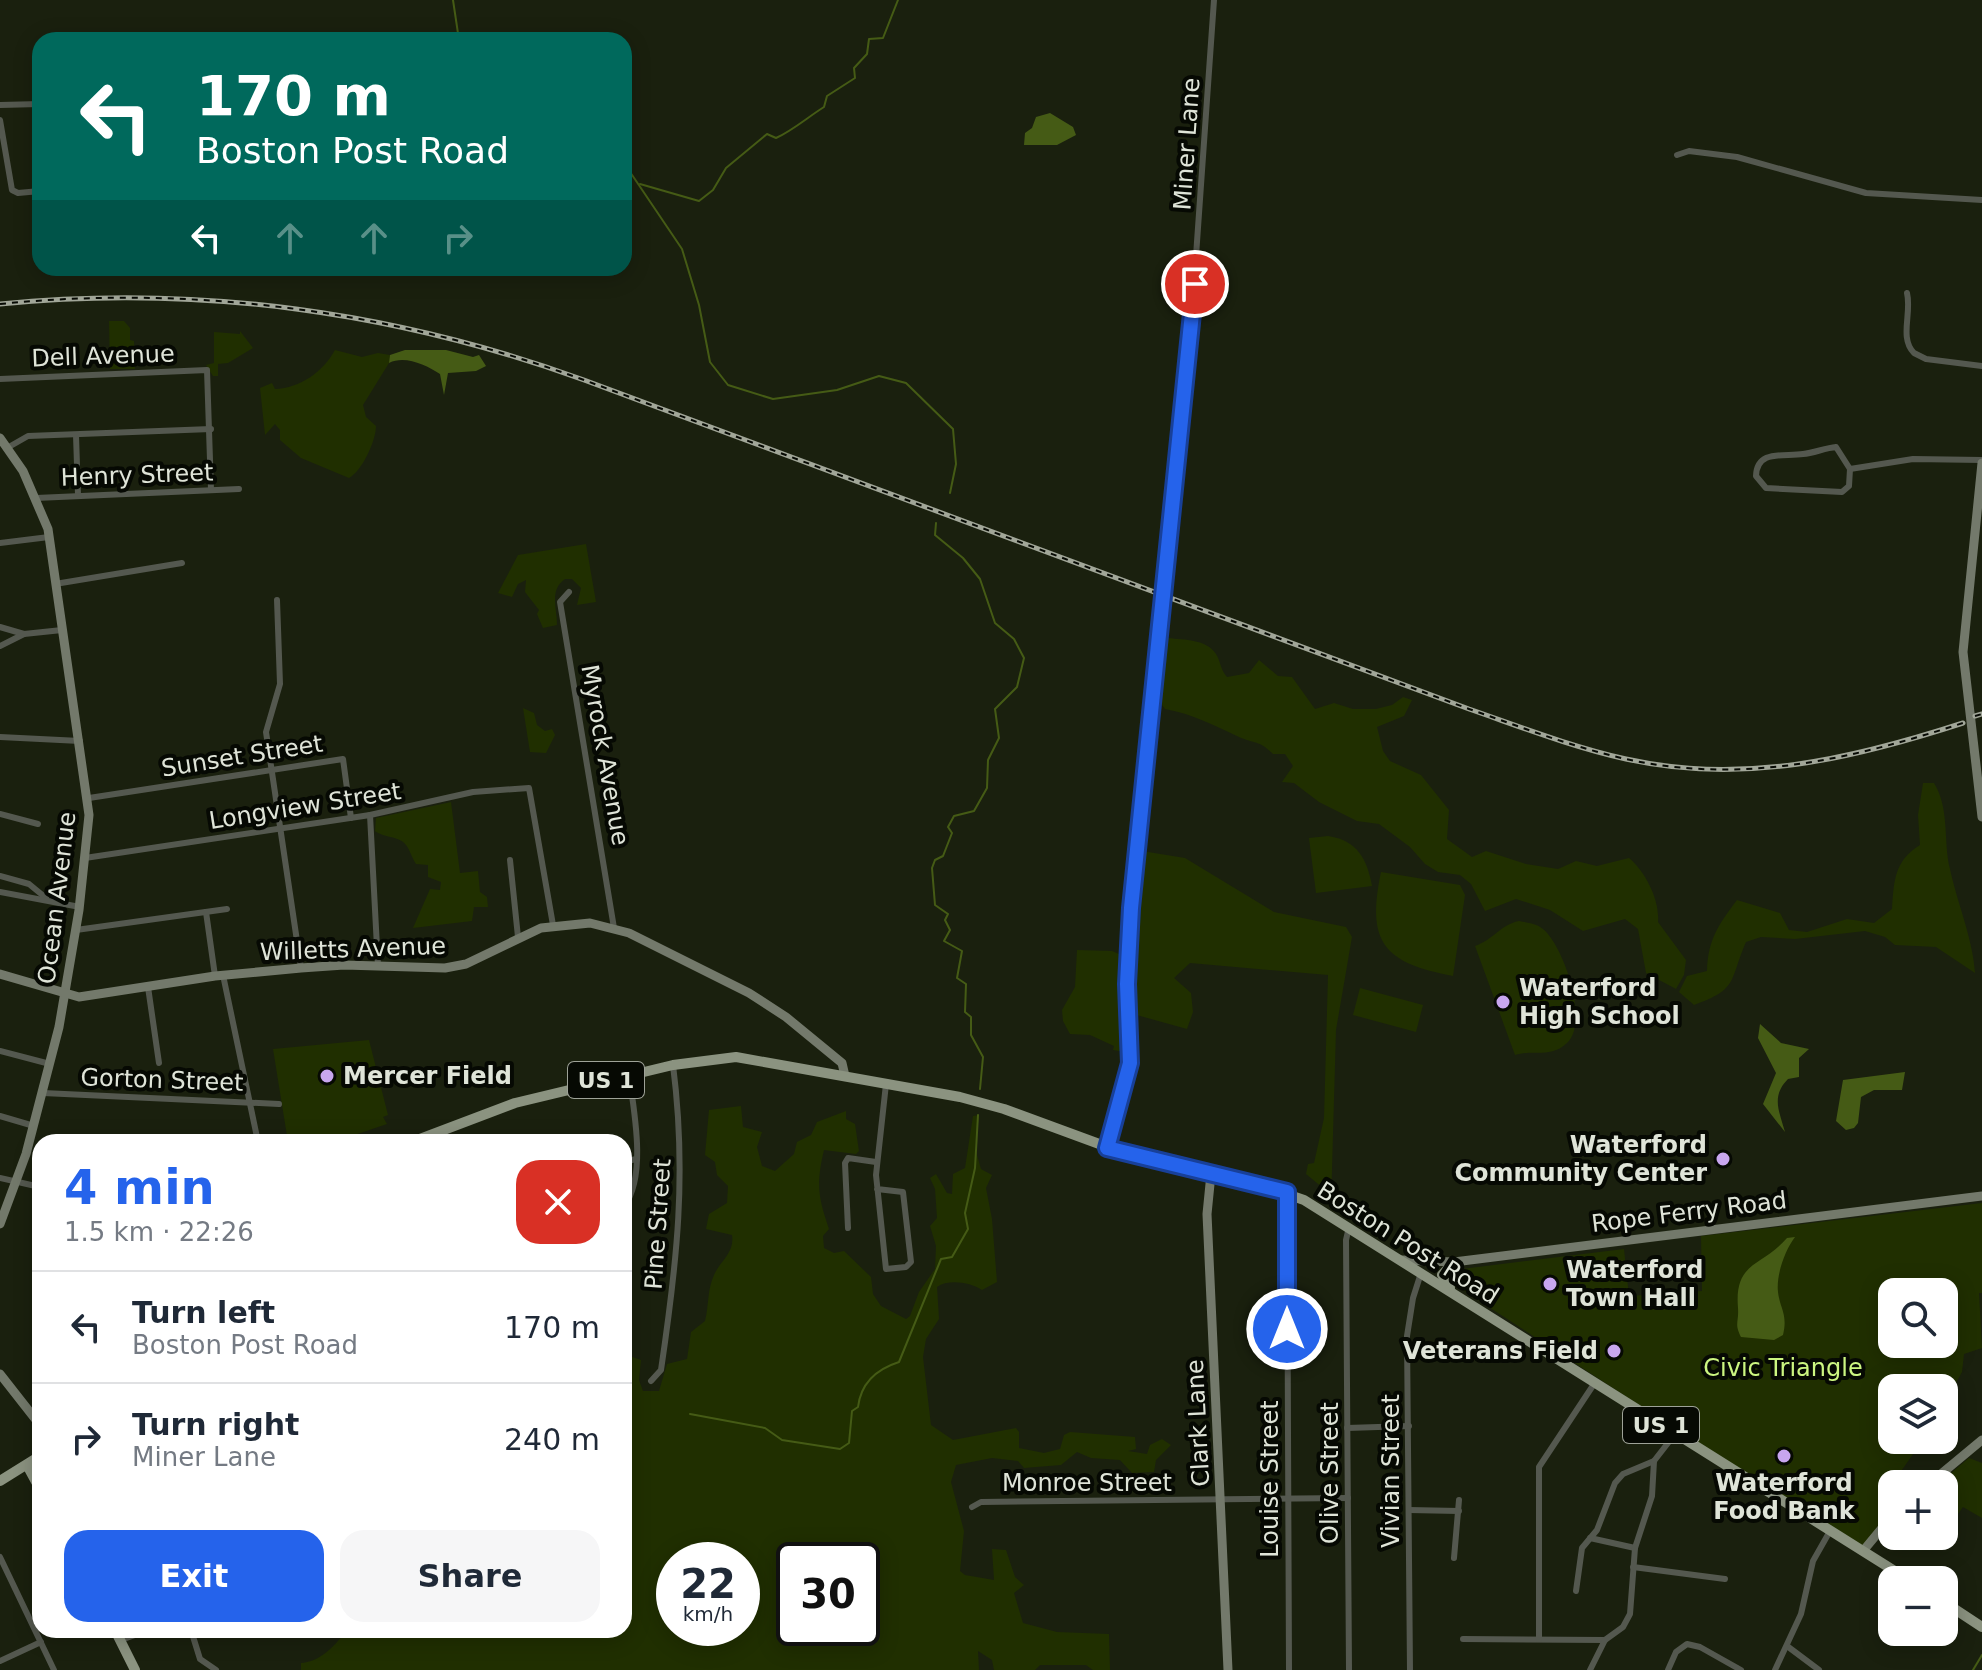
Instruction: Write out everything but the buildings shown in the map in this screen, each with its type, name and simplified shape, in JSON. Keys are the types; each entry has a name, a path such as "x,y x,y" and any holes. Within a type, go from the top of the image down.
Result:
{"main road":[{"name":"Ocean Avenue","path":"0,438 36,498 49,537 89,798 80,907 66,993 34,1126 0,1224"},
{"path":"1982,461 1963,622 1966,699 1982,817"},
{"name":"Willetts Avenue","path":"0,974 79,997 219,976 301,968 457,966 518,937 553,925 583,923 614,928 762,1001 842,1063 845,1076"},
{"name":"Boston Post Road","path":"432,1134 486,1112 629,1075 673,1065 736,1057 1004,1109 1107,1148 1287,1192 1402,1260 1459,1299 1887,1566"},
{"name":"Clark Lane","path":"1211,1174 1208,1244 1228,1670"},
{"name":"Rope Ferry Road","path":"1402,1260 1454,1262 1982,1196"},
{"path":"1454,1262 1442,1278 1459,1299"},
{"path":"0,1374 32,1415"},
{"path":"1946,1470 1982,1440"},
{"path":"0,1481 32,1462"},
{"path":"27,1465 32,1474"},
{"path":"1863,1551 1878,1533"},
{"path":"1958,1611 1982,1627"},
{"path":"119,1638 135,1670"}],"street":[{"name":"Miner Lane","path":"1107,1148 1130,1063 1127,984 1131,908 1179,418 1188,370 1214,0"},
{"path":"0,105 32,104"},
{"path":"0,120 13,191 32,191"},
{"path":"1677,155 1689,151 1737,157 1866,193 1982,200"},
{"path":"1907,293 1910,312 1906,339 1914,353 1926,359 1982,366"},
{"name":"Dell Avenue","path":"0,379 207,370 211,429"},
{"path":"7,448 28,436 211,429 211,490"},
{"path":"76,435 78,495"},
{"path":"1836,447 1850,469 1849,486 1842,492 1766,488 1756,476 1761,461 1767,457 1836,447"},
{"path":"1850,469 1913,459 1982,461"},
{"name":"Henry Street","path":"36,498 239,489"},
{"path":"0,543 49,537"},
{"path":"55,584 182,563"},
{"name":"Myrock Avenue","path":"569,592 560,602 614,928"},
{"path":"277,600 280,684 266,732 301,968"},
{"path":"0,627 24,634"},
{"path":"0,646 24,634 62,630"},
{"path":"0,737 80,741"},
{"name":"Sunset Street","path":"89,798 343,759 351,818"},
{"name":"Longview Street","path":"85,858 370,815 473,792 529,788 553,925"},
{"path":"0,814 38,824"},
{"path":"370,815 378,966"},
{"path":"510,860 518,937"},
{"path":"0,876 29,884 46,898"},
{"path":"0,892 24,899 46,898 80,907"},
{"path":"76,930 227,909"},
{"path":"206,912 256,1134"},
{"path":"148,987 159,1063"},
{"path":"0,1051 50,1064"},
{"name":"Pine Street","path":"651,1381 661,1370 681,1221 681,1149 673,1065"},
{"path":"629,1075 636,1159 632,1193"},
{"path":"877,1189 903,1192 911,1262 906,1267 886,1269 877,1189 876,1162 886,1084"},
{"name":"Gorton Street","path":"43,1093 279,1104"},
{"path":"0,1116 34,1126"},
{"path":"848,1228 845,1163 848,1158 876,1162"},
{"path":"632,1160 636,1159"},
{"path":"0,1178 32,1186"},
{"name":"Louise Street","path":"1287,1192 1289,1670"},
{"name":"Olive Street","path":"1349,1227 1346,1240 1349,1670"},
{"name":"Vivian Street","path":"1410,1670 1407,1336 1421,1273"},
{"path":"1539,1639 1539,1467 1594,1384"},
{"path":"1347,1428 1409,1426"},
{"path":"1576,1591 1582,1548 1600,1525 1618,1479 1654,1461 1675,1434"},
{"path":"1590,1670 1605,1640 1623,1627 1630,1614 1635,1548 1652,1496 1654,1461"},
{"name":"Monroe Street","path":"972,1507 981,1502 1348,1498"},
{"path":"1454,1558 1459,1500"},
{"path":"1409,1510 1459,1511"},
{"path":"1775,1670 1801,1614 1813,1561 1830,1531"},
{"path":"1590,1538 1635,1548"},
{"path":"0,1557 32,1623"},
{"path":"1633,1567 1725,1579"},
{"path":"39,1638 54,1670"},
{"path":"193,1638 200,1659 216,1670"},
{"path":"1463,1639 1605,1640"},
{"path":"0,1661 41,1642"},
{"path":"1668,1670 1676,1652 1687,1644 1700,1647 1741,1670"},
{"path":"1787,1646 1819,1670"}],"green space":[{"path":"109,321 124,321 130,328 135,369 110,369"},
{"path":"240,331 253,348 228,363 218,364 218,376 213,376 206,365 214,363 214,332 240,334"},
{"path":"335,350 362,357 378,353 390,355 389,363 363,405 366,417 376,426 374,439 363,462 349,478 301,458 280,440 280,430 275,424 265,435 260,388 272,383 275,389 284,388 302,382 317,372"},
{"path":"586,544 596,602 577,605 581,588 572,579 565,579 555,594 557,625 543,628 537,614 539,610 525,592 526,580 518,584 512,597 498,593 518,555"},
{"path":"1168,638 1207,645 1216,654 1227,677 1249,673 1259,660 1278,676 1292,677 1315,709 1334,703 1353,709 1376,709 1392,705 1403,697 1412,700 1404,716 1377,727 1383,751 1390,761 1421,775 1449,810 1447,839 1472,857 1486,851 1526,864 1558,869 1576,861 1597,866 1629,858 1651,887 1658,922 1686,960 1684,975 1676,989 1646,973 1638,929 1625,919 1583,931 1550,910 1516,899 1485,911 1471,884 1460,875 1438,872 1425,864 1410,847 1379,824 1357,821 1319,802 1294,783 1282,782 1293,766 1285,754 1273,754 1260,744 1194,717 1165,709 1158,699"},
{"path":"523,708 534,713 537,725 545,731 552,729 555,735 546,753 530,752"},
{"path":"1923,783 1934,783 1942,803 1950,869 1975,973 1936,947 1895,945 1885,937 1865,931 1795,939 1761,937 1746,942 1730,982 1719,994 1694,1005 1679,992 1687,976 1707,971 1715,933 1737,900 1780,913 1789,930 1807,932 1847,919 1874,923 1892,909 1900,865 1920,845 1918,815"},
{"path":"451,802 460,873 478,871 480,892 487,897 488,907 474,907 472,921 413,928 430,889 440,890 441,882 428,877 428,865 416,864 403,842 375,831 376,818"},
{"path":"1328,836 1346,842 1359,852 1372,886 1316,893 1309,838"},
{"path":"1142,851 1185,858 1274,912 1346,927 1352,937 1336,1030 1331,1204 1320,1197 1323,1188 1306,1174 1308,1164 1314,1163 1324,1118 1328,975 1190,963 1174,978 1191,993 1193,1012 1187,1029 1133,1014"},
{"path":"1381,872 1460,885 1465,895 1453,976 1411,964 1386,946 1379,933 1376,916"},
{"path":"1519,921 1538,926 1551,938 1571,984 1576,1019 1573,1033 1567,1043 1554,1051 1515,1055 1475,946"},
{"path":"1077,950 1112,951 1124,956 1125,1052 1113,1050 1114,1046 1090,1035 1070,1034 1063,1021 1062,1010 1075,987"},
{"path":"1360,988 1423,1005 1416,1032 1353,1015"},
{"name":"Mercer Field","path":"369,1040 388,1115 383,1117 387,1124 358,1134 287,1134 273,1049"},
{"path":"741,1106 743,1127 762,1132 757,1147 762,1166 775,1171 794,1154 797,1142 811,1135 817,1122 846,1111 846,1119 855,1124 859,1151 856,1154 824,1150 819,1190 829,1229 823,1236 824,1248 834,1253 844,1251 871,1277 873,1294 881,1306 906,1319 935,1269 936,1246 930,1226 937,1218 935,1189 930,1178 936,1174 947,1193 952,1194 953,1174 965,1168 973,1116 979,1115 975,1148 981,1169 992,1175 986,1188 997,1282 982,1290 959,1282 937,1287 939,1319 926,1339 923,1357 931,1425 953,1440 1016,1428 1019,1448 1044,1453 1060,1449 1064,1435 1070,1432 1135,1437 1136,1449 1128,1451 1147,1454 1150,1445 1162,1439 1171,1445 1156,1460 1154,1472 1132,1473 1120,1460 1091,1458 1077,1452 1061,1465 1024,1468 1018,1461 992,1458 956,1465 951,1482 964,1531 960,1571 965,1575 994,1580 992,1549 1006,1550 1015,1577 1024,1585 1014,1593 1023,1623 1057,1632 1109,1634 1110,1670 1093,1670 1086,1665 1040,1665 1035,1670 994,1670 992,1660 978,1651 979,1670 301,1670 301,1663 324,1654 340,1638 632,1638 632,1357 641,1360 639,1380 643,1391 659,1391 667,1364 687,1359 691,1332 705,1321 712,1281 732,1241 732,1235 706,1229 709,1214 727,1203 728,1186 717,1175 715,1162 705,1155 709,1110"},
{"name":"Civic Triangle","path":"1982,1203 1982,1293 1979,1293 1982,1348 1964,1354 1958,1379 1958,1374 1878,1374 1878,1454 1913,1454 1902,1470 1878,1470 1878,1530 1863,1551 1449,1281 1454,1270 1624,1249 1629,1296 1702,1291 1701,1236"},
{"path":"1969,1458 1982,1463 1982,1518 1963,1507 1958,1514 1958,1470 1955,1470"}],"shaded area":[{"path":"1050,113 1073,127 1076,135 1057,145 1024,145 1025,133 1032,128 1036,117"},
{"path":"405,350 446,350 473,357 479,355 486,366 476,371 448,373 444,395 440,374 422,364 402,360 389,363 390,355"},
{"path":"1760,1024 1781,1043 1809,1049 1799,1058 1799,1077 1788,1079 1778,1098 1785,1132 1763,1104 1776,1073 1758,1038"},
{"path":"1905,1072 1902,1090 1874,1090 1861,1097 1858,1123 1854,1128 1846,1130 1836,1121 1843,1080"},
{"path":"1795,1237 1778,1278 1785,1322 1783,1335 1774,1340 1741,1337 1737,1326 1740,1281 1752,1266 1787,1238"}],"waterway":[{"path":"453,0 458,32"},
{"path":"640,184 699,201 713,190 726,168 767,134 776,138 788,132 824,107 827,96 855,78 854,68 867,54 869,39 883,38 898,0"},
{"path":"632,175 682,249 699,305 710,362 728,385 773,399 837,390 879,376 906,383 953,429 956,464 950,493"},
{"path":"936,523 935,535 963,558 980,579 995,623 1014,639 1024,658 1017,687 995,709 999,738 988,760 987,788 974,811 954,816 948,827 952,833 943,856 935,860 932,868 935,905 948,914 945,920 950,930 944,941 962,951 957,978 966,984 965,1012 971,1017 971,1035 983,1057 980,1089"},
{"path":"690,1414 765,1428 782,1440 840,1449 849,1443 852,1411 858,1407 866,1384 884,1368 899,1362 941,1259 952,1257 968,1229 965,1213 975,1168 978,1115"},
{"path":"1973,1670 1982,1655"}],"railway":[{"path":"0,304 74,299 222,301 369,321 513,356 1469,709 1566,743 1626,759 1670,766 1755,769 1838,757 1963,723"},
{"path":"1975,716 1982,714"}],"place":[{"name":"Waterford High School","path":"1503,1002"},
{"name":"Mercer Field","path":"327,1076"},
{"name":"Waterford Community Center","path":"1723,1159"},
{"name":"Waterford Town Hall","path":"1550,1284"},
{"name":"Veterans Field","path":"1614,1351"},
{"name":"Waterford Food Bank","path":"1784,1456"}],"route":[{"path":"1195,284 1131,908 1127,964 1130,1063 1125,1092 1107,1148 1287,1192 1287,1329"}]}
